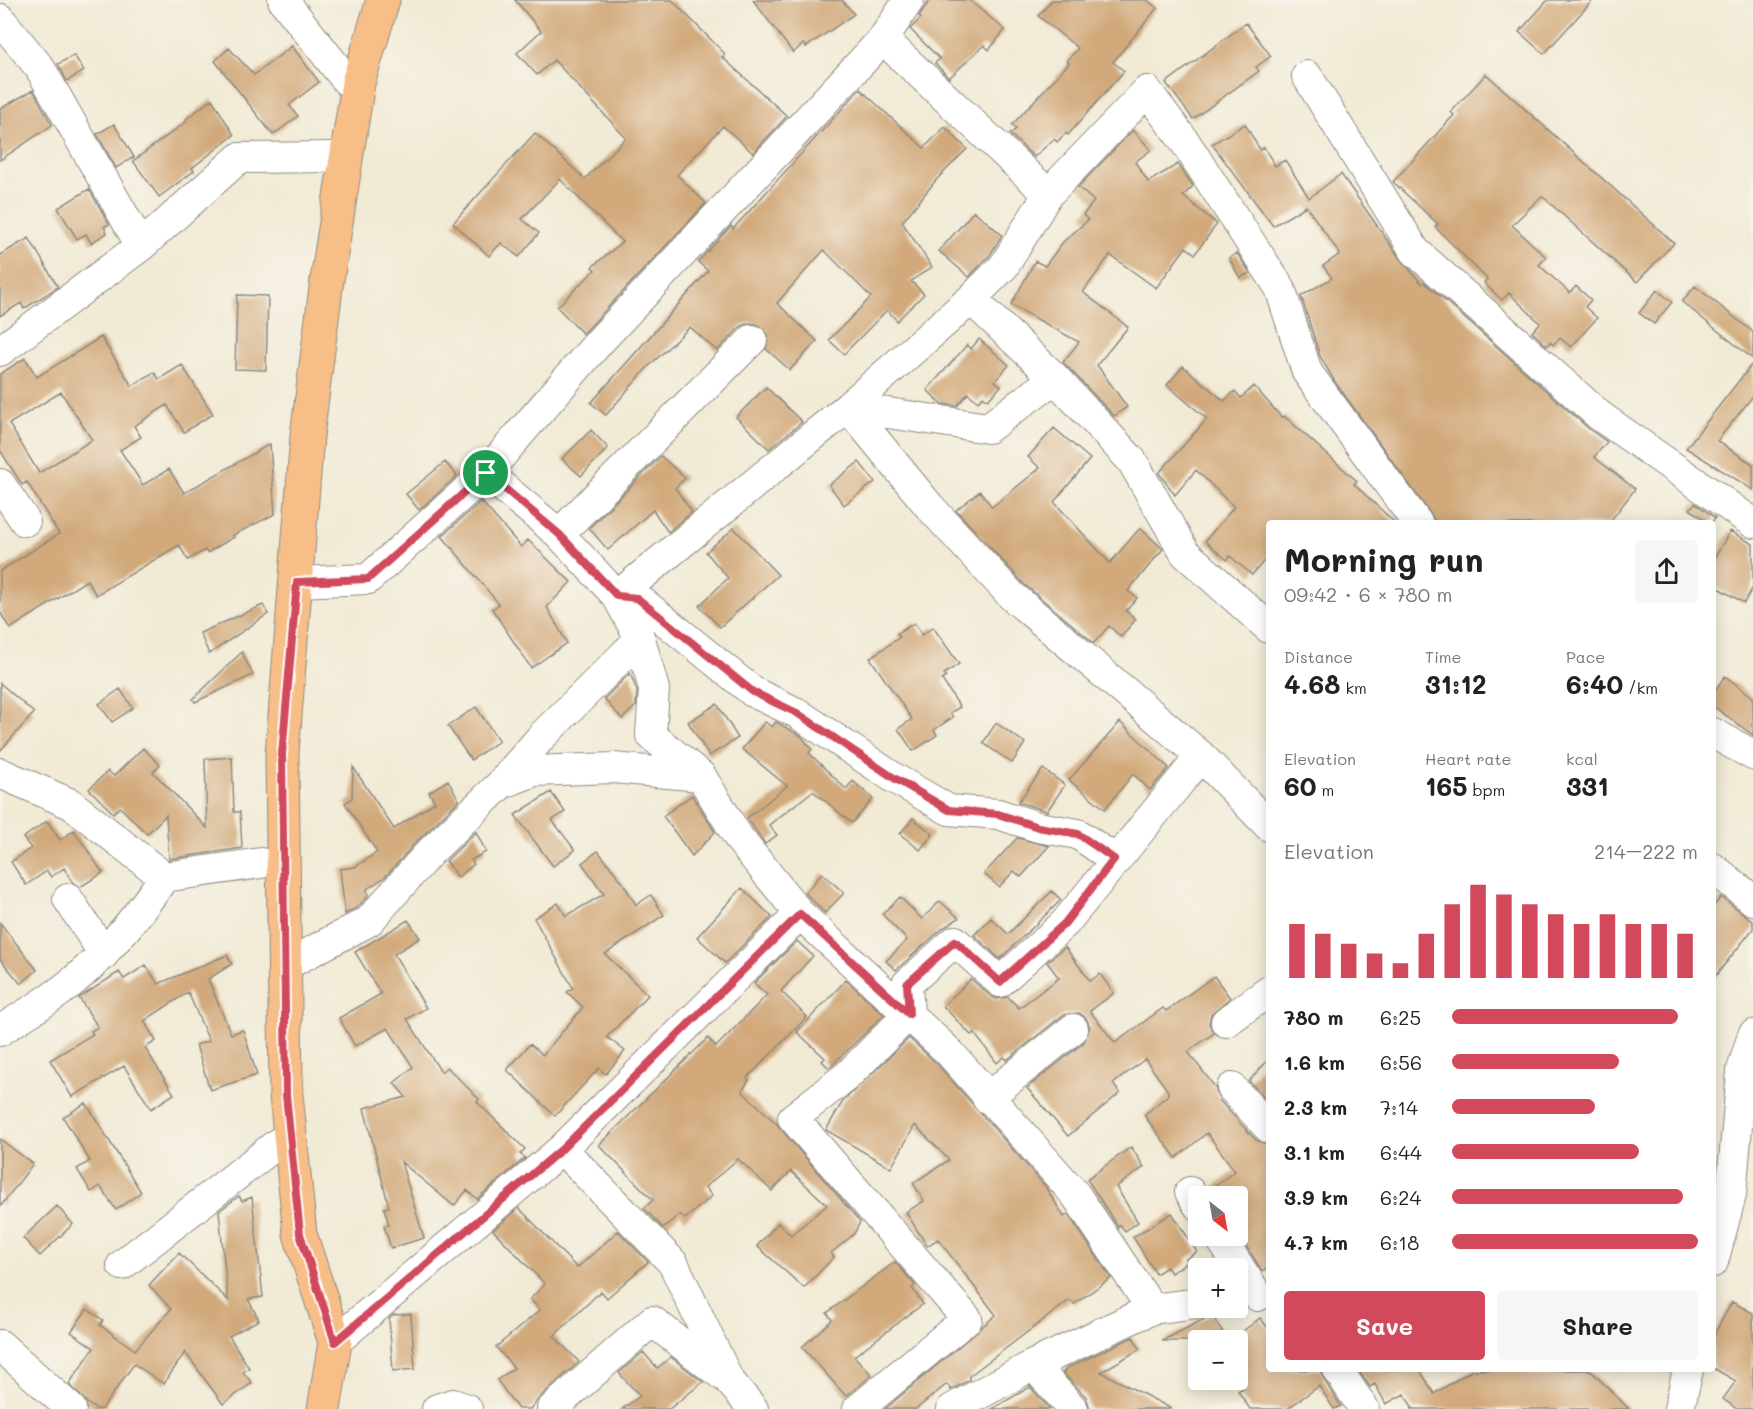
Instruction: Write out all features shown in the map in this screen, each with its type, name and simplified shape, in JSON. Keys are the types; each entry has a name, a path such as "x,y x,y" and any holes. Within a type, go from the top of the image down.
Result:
{"main road":[{"path":"322,1409 312,1338 286,1232 278,1143 261,863 276,601 300,358 328,172 334,157 364,0"},
{"path":"322,1409 335,1342 300,1234 286,1095 282,754 307,436 327,280 358,83 383,0"}],"street":[{"path":"283,0 347,81"},
{"path":"297,582 368,579 486,473 599,342 883,39 909,0"},
{"path":"0,19 40,68 141,246"},
{"path":"883,39 1048,194"},
{"path":"1307,76 1415,251 1600,416 1753,523"},
{"path":"617,596 848,407 971,299 1004,266 1048,194 1146,91 1185,142 1280,288 1307,372 1415,520"},
{"path":"0,351 141,246 238,158 334,157"},
{"path":"971,299 1055,378 1132,461 1185,553 1266,625"},
{"path":"559,534 752,340"},
{"path":"848,407 988,428 1055,378"},
{"path":"848,407 929,506 1012,596 1201,756 1266,823"},
{"path":"486,473 559,534 617,596 640,639 654,689 651,735 701,776 740,840 800,914 949,1052 987,1098 1075,1194 1152,1309"},
{"path":"0,483 25,521"},
{"path":"617,596 637,598 753,692 797,713 894,778 949,810 998,814 1038,827 1078,834 1114,859"},
{"path":"286,965 369,921 429,853 501,783 543,734 640,639"},
{"path":"1716,735 1753,754"},
{"path":"858,1409 967,1319 794,1118 848,1074 909,1014 907,984 955,941 1000,982 1065,923 1114,859 1201,756"},
{"path":"501,783 534,771 613,768 701,776"},
{"path":"0,773 71,804 164,877 261,863"},
{"path":"1716,870 1753,900"},
{"path":"0,1031 62,991 104,954 145,906 164,877"},
{"path":"68,899 104,954"},
{"path":"335,1342 562,1149 800,914"},
{"path":"1226,1022 1266,993"},
{"path":"987,1098 1073,1029"},
{"path":"1716,1251 1732,1191 1742,1070 1753,1035"},
{"path":"1232,1088 1266,1125"},
{"path":"122,1265 278,1143"},
{"path":"562,1149 673,1263 728,1379"},
{"path":"1225,1246 1255,1296"},
{"path":"952,1409 1033,1365 1152,1309 1188,1304"},
{"path":"552,1409 652,1321 728,1379 753,1409"},
{"path":"6,1359 71,1409"},
{"path":"1033,1365 1073,1409"},
{"path":"1339,1372 1364,1409"},
{"path":"1679,1409 1688,1372"},
{"path":"437,1409 453,1404 467,1409"}],"building":[{"path":"515,0 672,0 725,54 722,57 787,116 753,153 723,126 677,175 706,203 583,334 557,307 595,270 592,267 622,242 560,179 522,219 539,233 519,257 501,243 489,256 453,223 535,133 585,179 626,138 554,60 537,75 517,53 541,31"},
{"path":"753,0 842,0 854,14 806,47 803,44 793,53"},
{"path":"930,0 969,0 1005,30 989,50 984,45 949,78 935,63 940,59 910,29 921,18 919,16"},
{"path":"1052,0 1147,0 1157,8 1113,62 1124,71 1068,135 1066,133 1057,142 1054,139 1034,157 1010,134 1016,129 1012,125 1069,63 1067,61 1078,48 1038,16"},
{"path":"1548,0 1593,0 1544,54 1519,32"},
{"path":"1246,23 1271,56 1256,67 1259,71 1193,119 1166,83"},
{"path":"292,46 319,82 289,105 298,116 273,135 215,61 229,48 254,75"},
{"path":"74,55 84,71 67,81 58,64"},
{"path":"1486,74 1674,243 1637,282 1542,196 1512,225 1546,257 1539,265 1570,293 1576,286 1591,300 1585,307 1597,318 1571,347 1560,338 1553,345 1550,342 1547,346 1532,332 1540,323 1509,293 1502,300 1484,283 1487,279 1435,227 1438,224 1393,182 1454,115 1451,112"},
{"path":"860,89 924,148 945,127 967,149 937,179 902,222 932,267 911,281 924,294 897,321 887,310 844,354 829,340 871,297 824,250 777,303 817,341 790,370 766,349 768,335 757,324 748,323 740,327 717,351 690,327 648,367 606,415 591,403 708,271 698,262 731,226 733,229"},
{"path":"33,90 52,125 0,160 0,109"},
{"path":"212,99 234,135 192,168 194,171 159,197 133,161 187,121 186,119"},
{"path":"114,124 134,157 116,168 97,134"},
{"path":"1245,124 1260,150 1264,147 1275,166 1285,160 1309,198 1341,174 1401,260 1422,284 1424,282 1589,429 1607,442 1594,457 1635,489 1611,520 1435,520 1335,382 1320,356 1301,296 1332,278 1323,266 1340,254 1306,206 1273,226 1212,144"},
{"path":"1133,130 1151,150 1135,162 1148,182 1178,164 1193,186 1183,196 1217,224 1195,254 1186,247 1156,288 1110,255 1083,292 1128,327 1097,365 1127,407 1114,416 1063,362 1079,342 1011,305 1035,261 1045,266 1063,242 1088,220 1083,215 1094,201 1078,187"},
{"path":"89,189 109,224 104,227 107,233 91,243 86,234 77,239 58,208"},
{"path":"974,211 1002,235 990,255 969,277 939,251"},
{"path":"29,238 58,287 24,309 21,303 0,316 0,255"},
{"path":"1237,253 1250,273 1240,278 1229,258"},
{"path":"1695,286 1753,332 1753,359 1682,302"},
{"path":"1657,290 1672,302 1654,324 1639,313"},
{"path":"237,295 268,296 266,370 235,369"},
{"path":"101,337 132,386 154,372 159,379 182,365 213,414 184,432 167,405 134,426 141,437 120,450 143,485 169,469 184,493 270,444 275,514 233,535 234,537 207,553 205,550 188,560 179,545 96,595 87,580 10,629 0,612 0,571 59,534 27,482 22,485 0,450 0,374 25,358 37,377","holes":["61,392 92,440 39,473 9,424"]},
{"path":"979,339 1009,365 995,381 1001,386 988,400 983,396 978,402 968,393 957,406 942,404 927,390 967,345 971,349"},
{"path":"1753,363 1753,396 1717,441 1753,464 1753,490 1686,448"},
{"path":"1183,366 1224,401 1235,391 1241,398 1254,386 1282,418 1284,416 1357,481 1354,484 1392,520 1266,520 1266,559 1252,575 1230,556 1227,560 1205,541 1234,507 1196,470 1175,495 1159,473 1207,419 1167,385"},
{"path":"766,387 802,422 769,449 736,417"},
{"path":"1054,428 1090,459 1054,502 1110,563 1140,528 1163,549 1128,591 1137,598 1126,611 1136,619 1121,637 1109,626 1094,643 1024,584 956,510 980,491 992,507 1040,468 1028,457"},
{"path":"591,430 608,448 581,476 562,459"},
{"path":"661,456 685,478 675,488 692,512 668,532 653,510 608,550 589,528"},
{"path":"445,462 457,476 419,510 406,494"},
{"path":"859,462 875,482 844,505 829,485"},
{"path":"481,501 521,547 528,540 571,582 547,607 567,643 531,668 492,609 499,604 442,536"},
{"path":"1695,503 1715,518 1705,520 1690,509"},
{"path":"734,528 778,575 720,627 699,606 728,578 706,552"},
{"path":"1730,531 1753,544 1753,587 1744,603 1716,587 1716,556"},
{"path":"263,605 268,614 209,654 200,633"},
{"path":"914,623 922,635 933,627 959,664 944,674 946,677 942,680 960,707 950,713 953,717 934,730 937,735 913,751 898,729 912,719 870,658 900,637 897,634"},
{"path":"242,652 253,675 195,702 193,699"},
{"path":"630,673 637,691 636,706 622,719 604,699"},
{"path":"1725,676 1753,697 1753,735 1716,708 1716,689"},
{"path":"0,683 34,713 0,751"},
{"path":"120,689 133,708 112,722 99,704"},
{"path":"717,704 738,738 709,756 688,722"},
{"path":"476,707 499,741 471,760 448,726"},
{"path":"765,722 772,727 776,722 801,736 812,749 809,753 846,789 853,781 873,799 852,823 813,791 769,825 777,835 765,844 747,818 787,786 742,749"},
{"path":"1120,722 1169,768 1150,790 1133,774 1105,809 1069,780"},
{"path":"996,723 1025,743 1012,763 983,743"},
{"path":"143,748 160,765 153,772 207,828 205,759 232,757 234,812 240,812 242,848 169,859 166,815 147,834 120,807 113,813 89,789 108,771 114,776"},
{"path":"353,767 394,829 435,802 429,792 448,780 459,800 417,841 385,877 367,889 368,896 358,907 345,914 340,869 355,867 377,852 345,803 352,798"},
{"path":"1043,769 1065,785 1047,811 1018,802"},
{"path":"551,792 565,812 552,820 575,850 553,866 515,815"},
{"path":"692,795 715,832 692,856 663,816"},
{"path":"913,818 933,834 920,850 900,834"},
{"path":"47,821 60,840 74,830 103,873 80,887 73,883 64,868 51,877 47,871 26,885 11,862 31,848 23,838"},
{"path":"476,832 486,852 471,860 474,864 458,877 446,861"},
{"path":"1017,838 1049,846 1021,877 1014,871 999,887 984,874"},
{"path":"598,851 623,883 636,905 651,895 664,915 605,954 648,995 607,1037 625,1051 606,1074 599,1068 555,1116 507,1070 530,1044 543,1055 583,1007 567,992 573,988 534,918 558,903 566,916 604,894 582,863"},
{"path":"822,873 844,893 825,913 805,893"},
{"path":"742,888 772,917 725,963 697,937"},
{"path":"1052,891 1061,900 1000,959 974,935 991,918 1008,934"},
{"path":"900,897 922,919 940,901 959,918 943,928 896,970 886,961 907,940 882,914"},
{"path":"1721,897 1753,921 1753,929 1716,975 1716,903"},
{"path":"408,920 420,938 394,954 426,1008 407,1019 441,1072 447,1067 479,1099 477,1102 525,1149 520,1154 525,1158 477,1199 467,1190 454,1206 401,1162 424,1238 391,1248 384,1226 389,1225 384,1208 389,1207 364,1108 406,1097 394,1083 413,1067 388,1028 355,1046 339,1018 381,994 355,952"},
{"path":"0,923 37,970 21,984 0,959"},
{"path":"797,941 813,956 781,991 807,1017 747,1078 749,1080 742,1091 777,1124 860,1222 854,1234 831,1253 834,1257 804,1288 757,1246 778,1223 791,1235 827,1205 791,1171 772,1191 738,1159 705,1187 712,1196 685,1219 680,1214 663,1228 644,1208 653,1200 599,1145 708,1038 716,1047 767,995 754,983"},
{"path":"1065,947 1090,981 1100,974 1114,993 1090,1011 1115,1043 1163,1008 1166,1011 1214,976 1230,998 1211,1014 1209,1024 1214,1033 1188,1052 1215,1087 1219,1100 1256,1140 1266,1144 1266,1269 1262,1271 1246,1246 1248,1186 1214,1186 1235,1171 1207,1133 1176,1158 1144,1115 1168,1095 1168,1091 1145,1059 1113,1084 1120,1093 1068,1136 1027,1088 1084,1042 1090,1027 1086,1018 1079,1013 1063,1015 1007,1060 1004,1057 997,1063 974,1033 971,1035 943,1006 971,979 989,995 996,999 1008,997 1019,1008 1059,978 1047,962"},
{"path":"227,955 232,964 208,979 231,1034 243,1030 257,1075 210,1090 196,1045 209,1041 188,992 144,1021 156,1041 145,1048 174,1094 151,1109 124,1066 72,1097 50,1060 93,1034 91,1031 98,1027 79,998 119,972 124,979 146,965 158,984"},
{"path":"846,980 884,1015 829,1068 822,1061 825,1058 797,1032"},
{"path":"909,1038 937,1064 1045,1186 1064,1217 1068,1214 1111,1278 1074,1304 1070,1300 969,1376 969,1380 951,1390 947,1384 916,1409 885,1409 996,1315 938,1239 927,1246 906,1212 924,1201 913,1183 949,1160 915,1125 891,1168 826,1130 843,1101"},
{"path":"1266,1062 1266,1100 1249,1081"},
{"path":"86,1103 141,1192 116,1210 100,1186 91,1192 77,1169 90,1161 63,1117"},
{"path":"0,1139 33,1164 0,1207"},
{"path":"1131,1147 1144,1167 1116,1187 1138,1222 1125,1231 1120,1225 1118,1227 1087,1179"},
{"path":"239,1196 242,1201 252,1197 263,1297 248,1299 259,1320 229,1336 249,1368 243,1372 252,1383 223,1404 185,1352 164,1384 134,1364 102,1409 96,1409 87,1403 69,1384 94,1348 71,1332 87,1309 103,1320 100,1325 135,1350 171,1309 149,1285 179,1253 228,1300 219,1211"},
{"path":"57,1206 73,1224 40,1256 23,1238"},
{"path":"519,1208 577,1268 618,1231 648,1262 607,1298 601,1291 554,1336 579,1362 530,1409 518,1409 497,1380 514,1368 496,1347 540,1310 530,1299 545,1284 493,1230"},
{"path":"1172,1213 1188,1238 1188,1246 1193,1246 1197,1252 1186,1259 1188,1262 1171,1273 1167,1267 1156,1274 1133,1237"},
{"path":"895,1262 915,1285 912,1288 923,1304 854,1356 872,1375 846,1396 802,1347 832,1320 827,1313"},
{"path":"1732,1302 1753,1313 1753,1409 1737,1409 1723,1399 1736,1381 1716,1370 1716,1331"},
{"path":"411,1314 415,1369 393,1371 389,1319 393,1315"},
{"path":"1206,1318 1214,1318 1221,1330 1188,1330 1188,1341 1162,1341"},
{"path":"1260,1318 1266,1325 1266,1372 1322,1372 1324,1380 1341,1406 1334,1409 1319,1386 1287,1409 1250,1409 1238,1391 1248,1390 1248,1330 1244,1330"},
{"path":"1133,1337 1140,1349 1101,1372 1172,1409 1090,1409 1086,1397 1063,1373 1067,1368"},
{"path":"643,1352 657,1368 671,1357 703,1382 669,1409 622,1409 640,1396 619,1373"},
{"path":"1359,1372 1421,1372 1434,1394 1469,1372 1592,1372 1629,1409 1411,1409 1413,1408 1404,1394 1386,1404 1375,1384 1370,1387"},
{"path":"1030,1387 1050,1409 992,1409"}],"route":[{"path":"486,473 559,534 617,596 637,598 753,692 797,713 894,778 949,810 998,814 1038,827 1078,834 1114,859 1065,923 1000,982 955,941 907,984 909,1014 800,914 562,1149 335,1342 300,1234 286,1095 282,754 297,582 368,579 486,473"}]}
